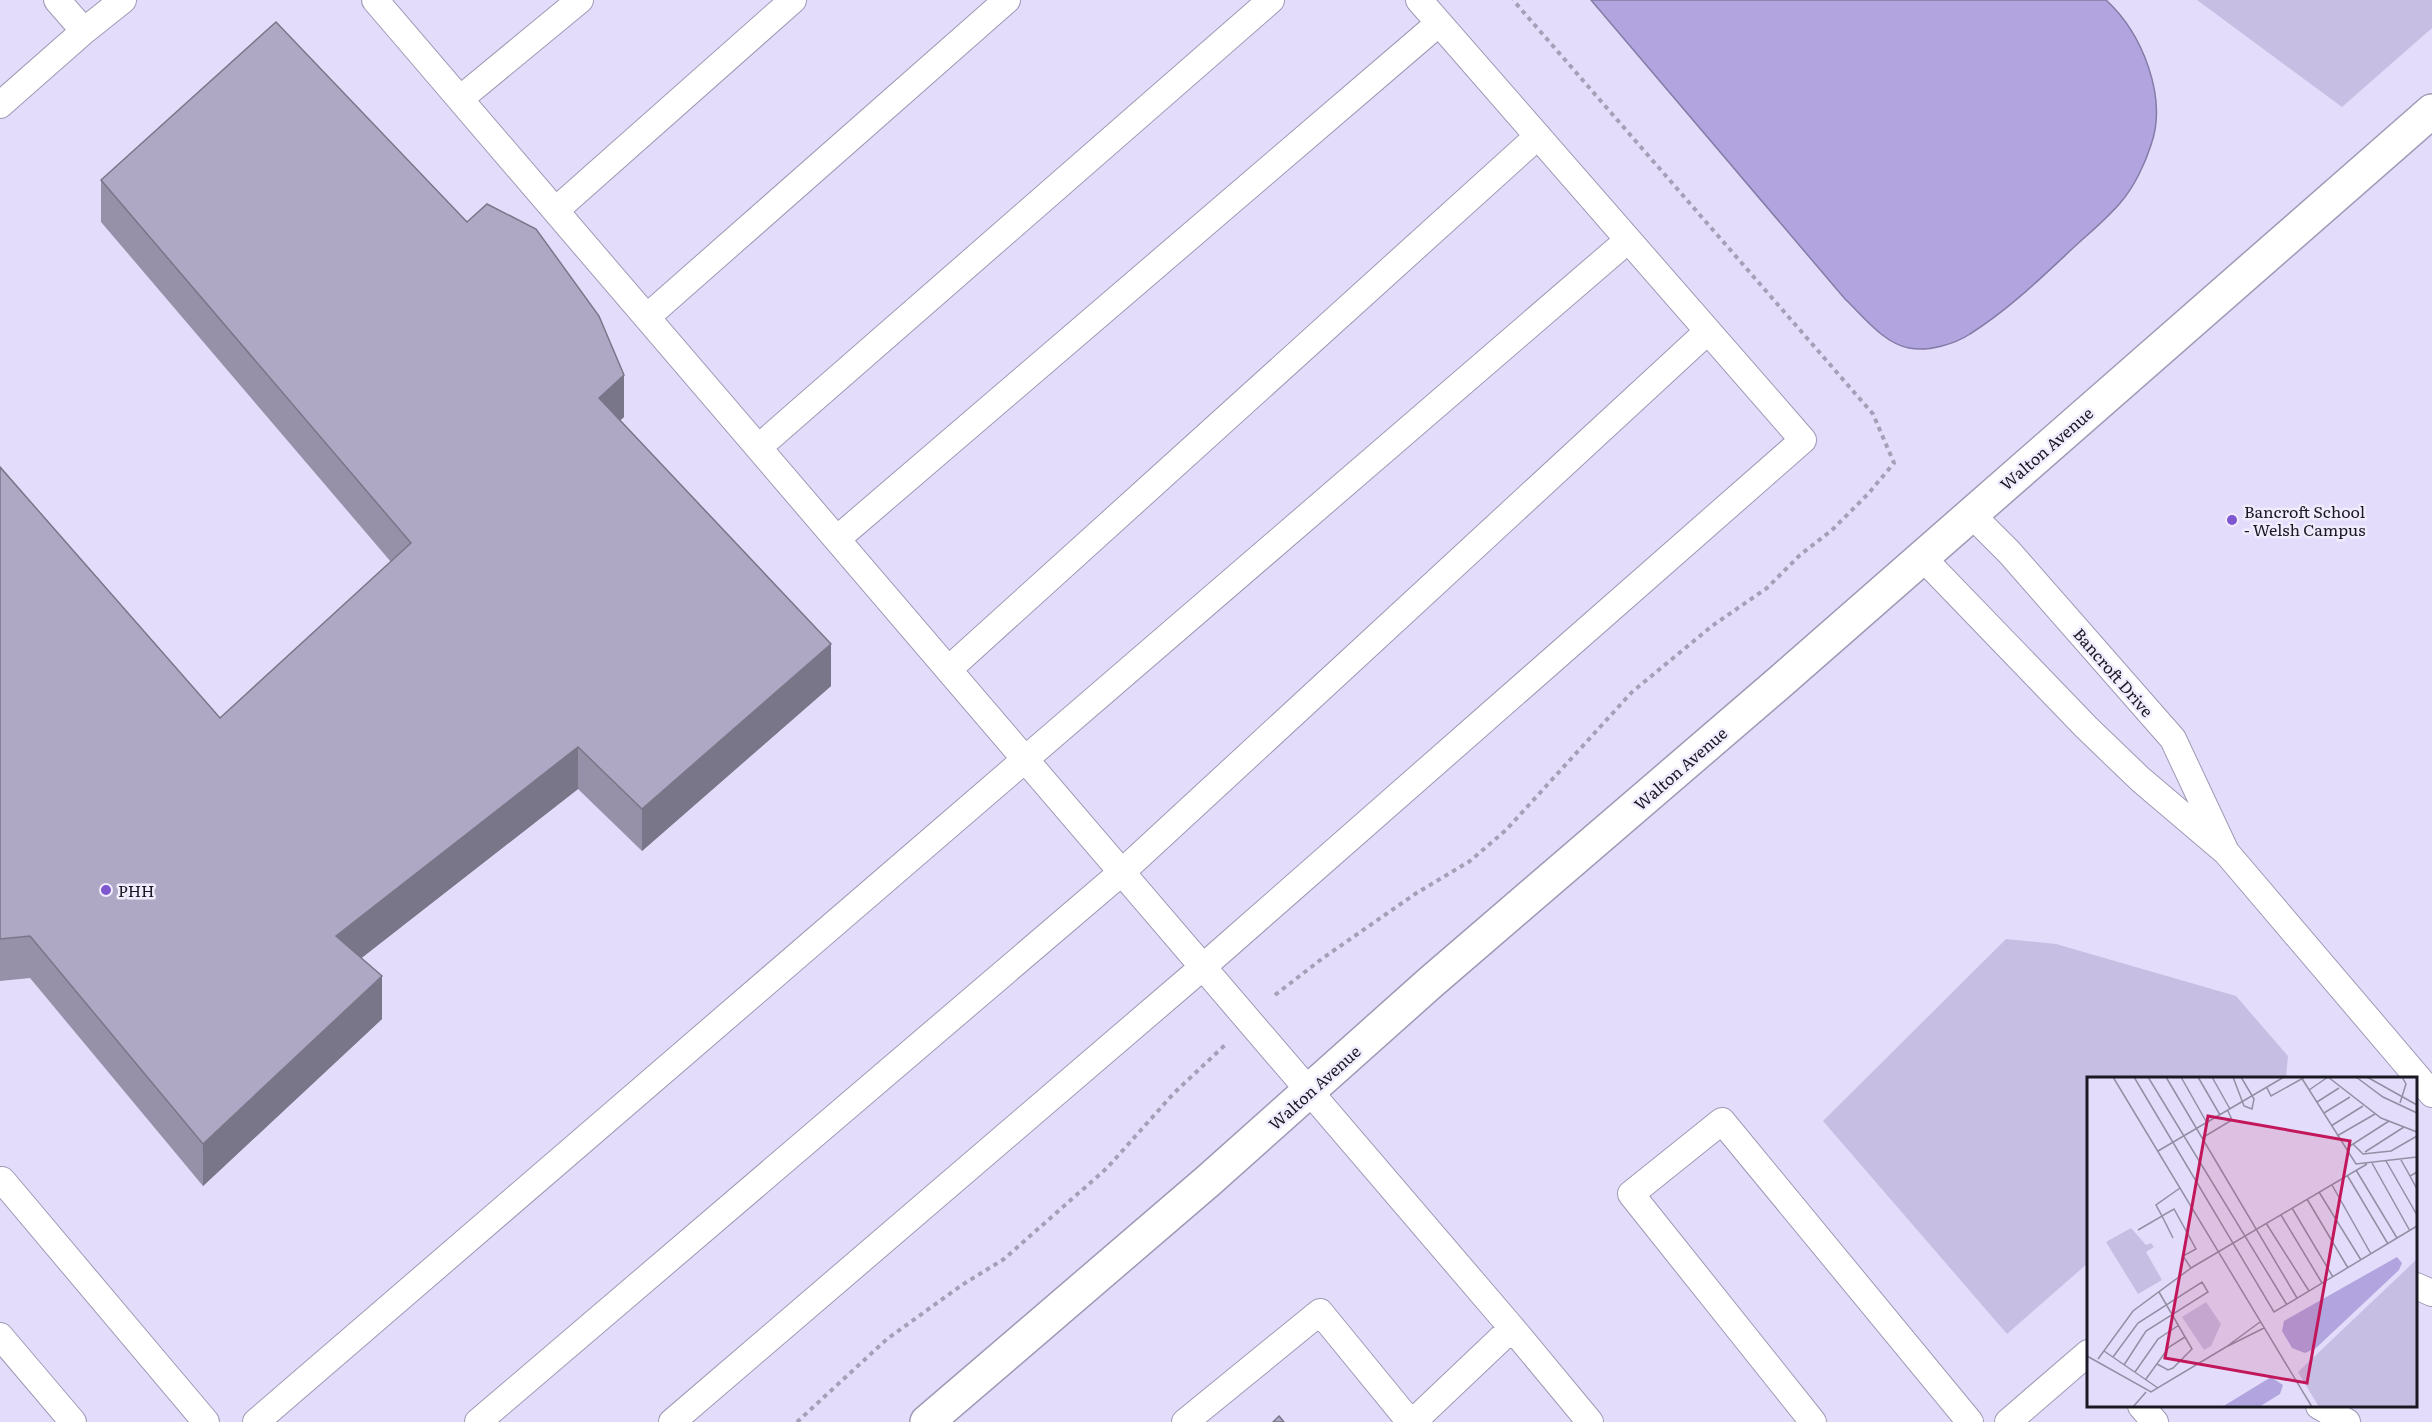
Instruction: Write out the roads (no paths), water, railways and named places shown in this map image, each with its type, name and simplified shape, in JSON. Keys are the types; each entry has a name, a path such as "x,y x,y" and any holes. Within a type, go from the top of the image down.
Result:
{"street":[{"name":"Walton Avenue","path":"927,1422 1208,1181 2432,111"}],"lane":[{"path":"57,0 84,31"},
{"path":"0,105 123,0"},
{"path":"375,0 1250,1019 1590,1422"},
{"path":"460,99 580,0"},
{"path":"556,210 793,0"},
{"path":"647,316 1007,0"},
{"path":"759,447 1271,0"},
{"path":"672,1422 1204,966 1803,440 1419,0"},
{"path":"837,538 1439,23"},
{"path":"949,669 1538,136"},
{"path":"256,1422 1628,240"},
{"path":"478,1422 1122,872 1708,331"},
{"name":"Bancroft Drive","path":"1971,514 2009,552 2173,739 2226,852"},
{"name":"Bancroft Drive","path":"1922,557 2140,779 2226,852 2412,1076"},
{"name":"Bancroft Drive","path":"2417,1080 2432,1094"},
{"path":"1813,1422 1631,1194 1722,1121 1970,1422"},
{"path":"0,1181 2,1180 206,1422"},
{"path":"2417,1287 2432,1293"},
{"path":"1185,1422 1320,1312 1412,1422 1512,1328"},
{"path":"0,1336 70,1421"},
{"path":"2008,1422 2087,1354"},
{"path":"2142,1407 2155,1422"},
{"path":"2321,1407 2347,1422"}],"place":[{"name":"Bancroft School - Welsh Campus","path":"2232,520"},
{"name":"PHH","path":"106,890"}]}
